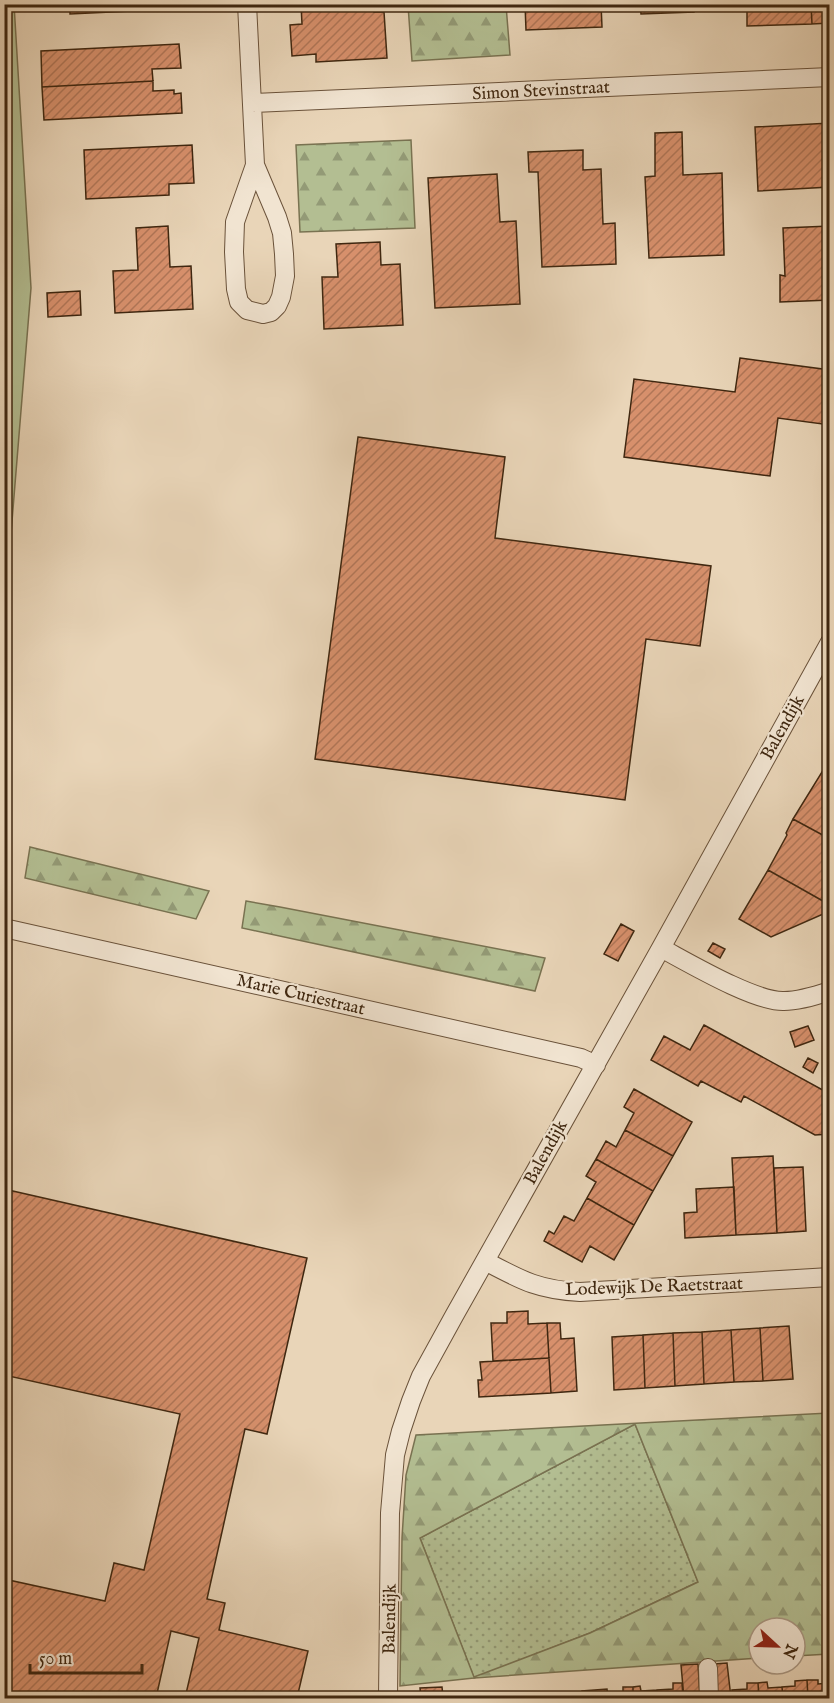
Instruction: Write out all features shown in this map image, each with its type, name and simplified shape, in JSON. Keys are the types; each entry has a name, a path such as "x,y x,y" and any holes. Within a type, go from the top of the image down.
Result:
{"street":[{"path":"247,4 255,165 277,217 282,233 284,254 285,276 281,297 272,312 263,314 247,310 239,302 234,252 236,222 255,165"},
{"name":"Simon Stevinstraat","path":"252,103 830,77"},
{"name":"Balendijk","path":"388,1698 392,1482 399,1439 421,1376 830,642"},
{"name":"Marie Curiestraat","path":"4,928 581,1058 596,1065"},
{"path":"661,948 704,971 762,997 783,1001 804,999 830,991"},
{"name":"Lodewijk De Raetstraat","path":"485,1261 538,1287 558,1291 580,1292 830,1278"},
{"path":"708,1668 709,1698"}],"green space":[{"path":"14,4 31,288 5,607 4,5"},
{"path":"408,5 506,5 510,55 412,61"},
{"path":"411,140 415,228 300,232 296,145"},
{"path":"30,847 209,891 196,919 25,878"},
{"path":"246,901 545,958 535,991 242,928"},
{"path":"829,1413 829,1654 807,1655 807,1616 747,1616 747,1659 474,1678 400,1686 402,1538 406,1475 416,1435","holes":["635,1424 698,1582 590,1633 474,1677 420,1538"]},
{"path":"635,1424 698,1582 590,1633 474,1678 420,1538"}],"building":[{"path":"70,4 194,4 194,8 70,14"},
{"path":"301,4 373,4 374,12 384,12 387,58 316,62 316,54 292,56 290,25 302,24"},
{"path":"525,4 601,4 602,27 526,30"},
{"path":"640,4 694,4 694,12 641,14"},
{"path":"747,4 811,4 812,24 747,26"},
{"path":"811,4 830,4 830,23 812,24"},
{"path":"179,44 181,68 152,69 153,81 42,87 41,51"},
{"path":"153,81 153,91 174,90 174,94 181,93 182,113 44,120 42,87"},
{"path":"830,123 830,187 758,191 755,127"},
{"path":"682,132 683,175 722,173 724,255 649,258 645,177 655,176 655,133"},
{"path":"192,145 194,183 169,184 169,195 86,199 84,150"},
{"path":"583,150 583,170 601,169 603,224 615,223 616,264 542,267 538,172 529,172 528,152"},
{"path":"497,174 500,222 516,221 520,304 435,308 428,178"},
{"path":"168,226 170,267 191,266 193,309 115,313 113,271 138,270 136,228"},
{"path":"830,226 830,300 780,302 780,275 785,276 783,228"},
{"path":"380,242 381,265 400,264 403,325 324,329 322,277 338,277 336,244"},
{"path":"80,291 81,315 48,317 47,293"},
{"path":"740,358 830,370 830,425 778,418 770,476 624,457 634,379 735,392"},
{"path":"358,437 505,457 495,538 711,566 700,646 646,639 625,800 315,759"},
{"path":"830,759 830,839 793,819"},
{"path":"793,819 830,839 830,905 768,870"},
{"path":"768,870 830,905 830,911 771,937 739,919"},
{"path":"621,924 634,931 618,961 604,954"},
{"path":"713,943 725,949 720,958 708,951"},
{"path":"704,1025 830,1094 830,1134 815,1135 744,1096 741,1102 701,1081 698,1086 651,1060 664,1036 690,1050"},
{"path":"808,1026 814,1040 795,1047 790,1032"},
{"path":"808,1058 818,1063 813,1073 803,1067"},
{"path":"634,1089 692,1122 673,1156 625,1130 634,1113 624,1107"},
{"path":"625,1130 673,1156 653,1191 596,1159 606,1141 616,1147"},
{"path":"773,1156 777,1233 736,1235 732,1158"},
{"path":"596,1159 653,1191 634,1225 587,1198 596,1182 586,1176"},
{"path":"803,1167 806,1231 777,1233 774,1168"},
{"path":"734,1187 736,1235 685,1238 684,1213 697,1212 696,1189"},
{"path":"4,1189 307,1258 267,1434 245,1429 207,1599 225,1603 219,1630 308,1651 297,1698 185,1698 199,1638 171,1631 156,1698 4,1698 4,1579 105,1601 114,1563 144,1570 180,1414 4,1375"},
{"path":"587,1198 634,1225 614,1260 590,1246 582,1262 544,1241 549,1231 554,1234 564,1216 574,1221"},
{"path":"528,1311 528,1324 547,1323 549,1358 493,1361 491,1323 507,1323 507,1312"},
{"path":"547,1323 560,1323 561,1339 574,1338 577,1391 551,1393"},
{"path":"789,1326 793,1379 763,1381 760,1328"},
{"path":"760,1328 763,1381 734,1382 731,1330"},
{"path":"731,1330 734,1382 704,1384 702,1332"},
{"path":"702,1332 704,1384 675,1386 673,1333"},
{"path":"673,1333 675,1386 645,1388 643,1335"},
{"path":"643,1335 645,1388 614,1390 612,1337"},
{"path":"549,1358 551,1393 479,1397 478,1380 482,1380 480,1362"},
{"path":"727,1663 731,1698 716,1698 714,1664"},
{"path":"698,1664 700,1697 684,1698 681,1665"},
{"path":"807,1680 808,1698 783,1698 782,1687 795,1686 795,1681"},
{"path":"807,1680 818,1680 818,1684 830,1683 830,1698 808,1698"},
{"path":"767,1682 768,1688 782,1687 783,1698 759,1698 758,1683"},
{"path":"673,1683 682,1683 683,1698 657,1698 657,1690 673,1689"},
{"path":"747,1683 758,1683 759,1698 733,1698 732,1690 747,1689"},
{"path":"640,1686 641,1691 657,1690 657,1698 633,1698 633,1687"},
{"path":"442,1687 443,1696 449,1696 449,1698 421,1698 420,1688"},
{"path":"623,1687 633,1687 633,1698 608,1698 607,1693 623,1692"},
{"path":"607,1689 608,1698 583,1698 582,1691"},
{"path":"533,1694 534,1698 507,1698 507,1696"}]}
